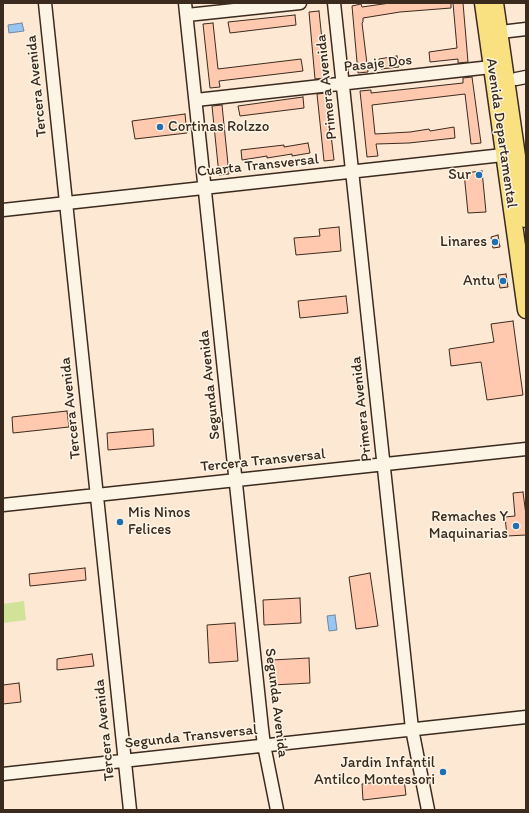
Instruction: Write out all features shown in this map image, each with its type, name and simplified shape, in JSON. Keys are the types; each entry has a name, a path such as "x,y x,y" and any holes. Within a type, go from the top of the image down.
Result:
{"main road":[{"name":"Avenida Departamental","path":"483,3 493,33 510,155 526,310"},
{"name":"Avenida Departamental","path":"495,3 491,67 510,155 524,188 526,219"}],"street":[{"name":"Tercera Avenida","path":"45,3 130,810"},
{"name":"Segunda Avenida","path":"185,3 264,745 277,810"},
{"path":"187,15 300,3"},
{"name":"Primera Avenida","path":"334,3 412,729 428,810"},
{"path":"493,33 526,29"},
{"name":"Pasaje Dos","path":"196,100 491,67"},
{"name":"Cuarta Transversal","path":"3,210 510,155"},
{"name":"Tercera Transversal","path":"3,505 526,449"},
{"name":"Segunda Transversal","path":"3,774 526,717"}],"green space":[{"path":"24,601 26,620 3,623 3,604"}],"water":[{"path":"22,23 24,31 9,33 8,25"},
{"path":"335,615 337,630 329,631 327,616"}],"building":[{"path":"390,3 451,3 451,8 400,12 363,18 362,23 368,72 358,73 352,6 361,4 362,7"},
{"path":"453,3 463,3 468,62 458,63 458,59 430,62 429,52 457,48"},
{"path":"319,11 326,78 315,79 309,12"},
{"path":"295,15 296,25 230,33 228,22"},
{"path":"213,23 218,69 301,59 303,71 219,81 220,87 210,88 203,24"},
{"path":"397,56 399,67 381,69 379,59"},
{"path":"472,77 481,143 471,144 465,94 372,105 375,134 410,132 429,129 430,131 454,127 455,138 409,143 376,144 378,156 367,157 360,91 371,90 371,93 463,83 463,78"},
{"path":"326,93 334,160 324,161 317,94"},
{"path":"303,97 304,108 240,116 238,106"},
{"path":"222,105 229,174 219,175 212,106"},
{"name":"Cortinas Rolzzo","path":"185,114 187,133 135,139 132,121"},
{"path":"308,143 310,153 267,158 267,156 242,160 241,150 284,145 284,147"},
{"path":"482,171 486,212 468,213 464,173"},
{"path":"339,227 341,251 296,255 294,238 320,236 319,229"},
{"name":"Linares","path":"498,235 500,247 493,248 491,237"},
{"name":"Antu","path":"506,274 508,287 500,288 498,275"},
{"path":"346,296 348,313 300,318 298,301"},
{"path":"513,321 523,395 487,400 481,362 451,366 449,349 494,342 491,324"},
{"path":"67,411 69,427 13,433 12,417"},
{"path":"153,429 154,446 108,450 107,433"},
{"name":"Remaches Y Maquinarias","path":"523,492 526,515 526,535 507,536 505,517 515,516 513,493"},
{"path":"85,568 86,580 30,586 29,574"},
{"path":"370,573 378,626 356,629 349,577"},
{"path":"300,598 301,623 264,625 263,600"},
{"path":"235,623 238,661 209,663 207,625"},
{"path":"92,654 94,666 57,670 57,659"},
{"path":"309,658 310,683 273,685 272,660"},
{"path":"19,683 21,702 3,704 3,685"},
{"path":"404,779 406,795 363,800 362,784"}],"place":[{"name":"Cortinas Rolzzo","path":"160,127"},
{"name":"Sur","path":"479,175"},
{"name":"Linares","path":"495,242"},
{"name":"Antu","path":"503,281"},
{"name":"Mis Ninos Felices","path":"120,522"},
{"name":"Remaches Y Maquinarias","path":"516,526"},
{"name":"Jardin Infantil Antilco Montessori","path":"443,772"}]}
